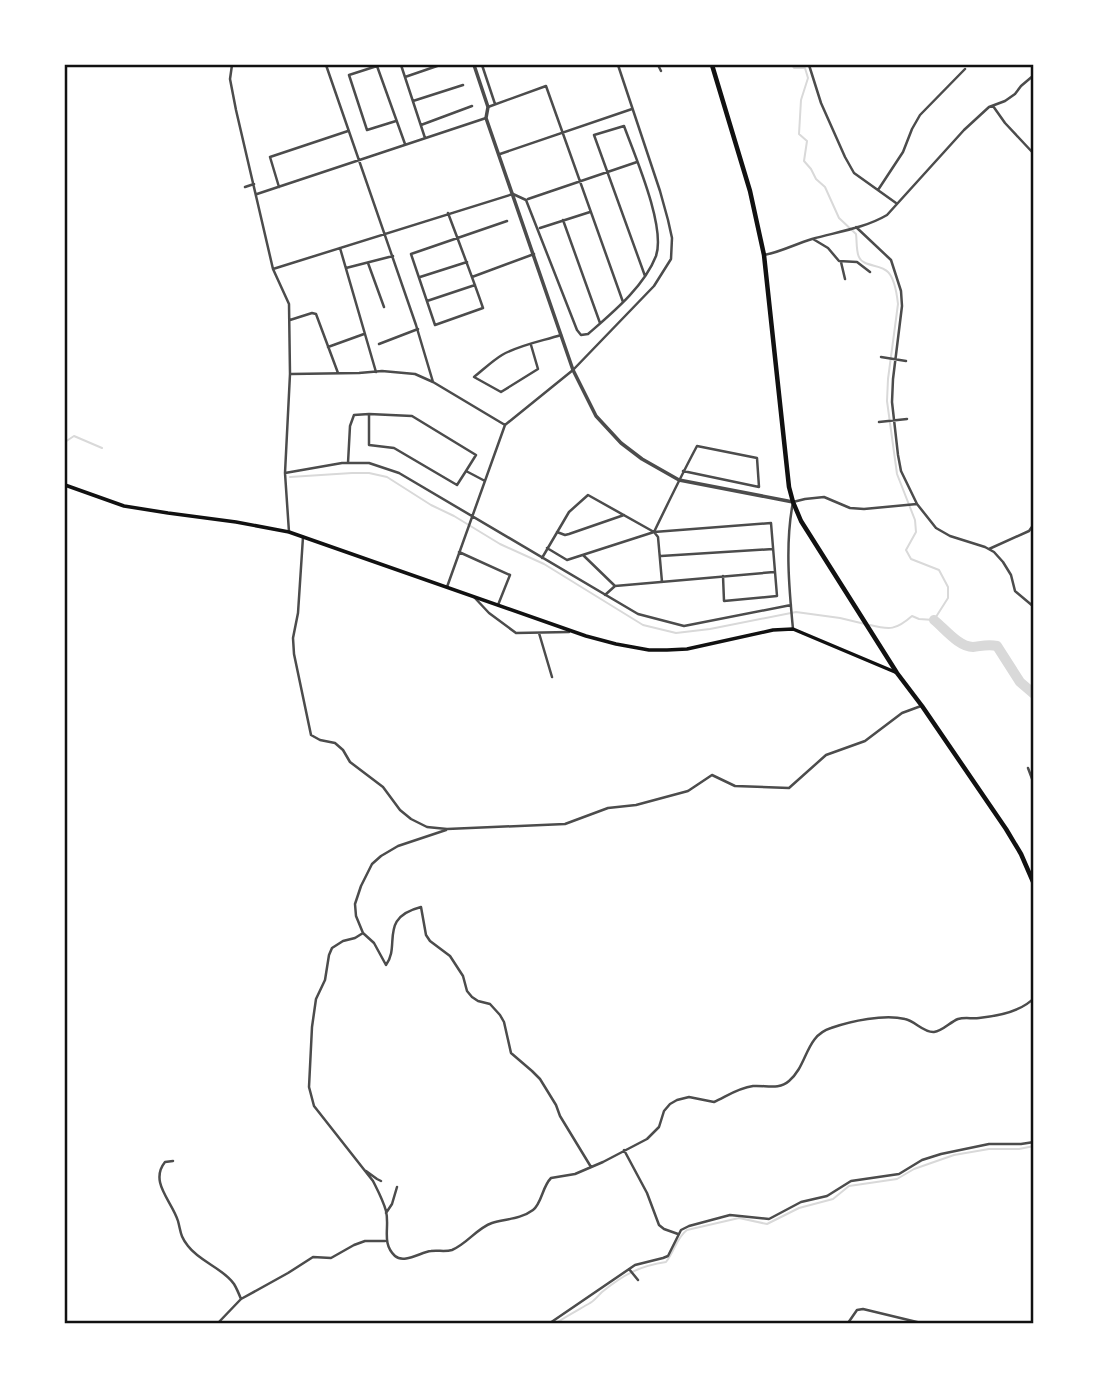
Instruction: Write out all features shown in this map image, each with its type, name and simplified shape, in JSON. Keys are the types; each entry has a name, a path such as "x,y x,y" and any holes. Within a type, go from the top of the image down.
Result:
{"main road":[{"path":"712,65 750,191 764,256 793,502 801,521 897,673 1006,829 1034,884"},
{"path":"65,485 124,506 289,532 572,632 616,644 649,650 687,649 773,630 793,629 897,673"}],"street":[{"path":"232,65 230,79 236,110 273,269 289,304 290,374 285,473 289,532"},
{"path":"326,65 418,328 433,382"},
{"path":"401,65 425,138"},
{"path":"405,77 440,65"},
{"path":"474,65 488,107 486,118 498,155 573,370 596,416 621,443 678,480 793,502 824,497 850,508 917,504"},
{"path":"482,65 495,104"},
{"path":"447,587 505,425 573,370 654,286 671,259 673,238 618,65"},
{"path":"658,65 661,71"},
{"path":"809,65 821,103 854,173 897,203"},
{"path":"396,121 367,130 349,75 377,66 405,145"},
{"path":"877,191 903,152 920,115 965,69"},
{"path":"764,256 875,222 887,215 964,130 989,107 1005,101 1034,75"},
{"path":"413,101 463,85"},
{"path":"488,107 545,86 623,302"},
{"path":"421,125 472,106"},
{"path":"993,106 1034,154"},
{"path":"498,155 632,108"},
{"path":"256,194 486,118"},
{"path":"273,269 513,194 526,200 577,330 581,335 588,334 623,302 645,276 657,254 658,235 654,214 624,126 594,135 645,276"},
{"path":"279,187 270,157 349,131"},
{"path":"526,200 637,162"},
{"path":"245,187 254,184"},
{"path":"538,229 590,212"},
{"path":"448,213 458,239 467,262 484,308 435,325 411,254 458,239 507,221"},
{"path":"563,220 600,323"},
{"path":"856,227 891,260 901,291 902,306 893,379 894,424 901,471 917,504 936,528 994,552 1011,575 1015,591 1034,607"},
{"path":"813,239 828,248 840,261 845,279"},
{"path":"340,248 376,372"},
{"path":"472,277 534,254"},
{"path":"346,268 393,256"},
{"path":"840,261 858,262 870,272"},
{"path":"368,262 384,307"},
{"path":"419,278 467,262"},
{"path":"427,301 475,285"},
{"path":"290,320 315,313 338,373"},
{"path":"379,344 418,328"},
{"path":"328,347 365,334"},
{"path":"531,345 538,369 501,391 474,377 503,355 531,345 562,335"},
{"path":"881,357 906,361"},
{"path":"290,374 415,374 505,425"},
{"path":"348,463 350,426 354,415 369,414 412,416 476,455 457,485 394,448 369,444 369,414"},
{"path":"880,422 907,419"},
{"path":"654,532 678,480 683,471 697,446 757,458 759,487 683,471"},
{"path":"285,473 348,463 369,463 399,473 638,614 662,621 684,626 791,605"},
{"path":"467,471 485,481"},
{"path":"542,558 569,512 588,495 654,532 658,537 662,582"},
{"path":"793,502 789,521 793,629"},
{"path":"557,532 569,534 624,515"},
{"path":"547,548 567,560 654,532 771,523 777,596 724,601 723,576"},
{"path":"989,549 1029,531 1034,524"},
{"path":"303,537 298,613 293,638 311,734 320,740 335,743 350,762 383,787 400,810 427,827 447,829 565,824 608,808 636,805 688,791 712,775 735,786 789,788 826,755 865,741 902,713 922,706"},
{"path":"660,556 773,549"},
{"path":"459,552 510,575 498,605"},
{"path":"583,555 615,586"},
{"path":"605,595 615,586 774,572"},
{"path":"473,596 489,613 516,634 572,632"},
{"path":"539,633 552,677"},
{"path":"1028,768 1034,784"},
{"path":"447,829 398,846 372,864 360,886 355,904 356,916 363,933 373,943 386,965 390,960 392,930 395,924 411,909 421,906 426,935 450,956 472,997 490,1004 500,1014 505,1022 511,1053 540,1079 591,1167"},
{"path":"363,933 332,948 329,955 326,980 316,999 309,1087 314,1106 381,1195 388,1223 385,1241 396,1257 404,1259 433,1250 450,1251 487,1225 517,1218 536,1208 543,1189 551,1178 575,1174 647,1139 659,1127 664,1111 677,1100 689,1097 714,1102 737,1089 753,1086 776,1087 787,1083 797,1071 811,1042 830,1028 865,1020 891,1018 912,1021 934,1032 958,1019 1009,1012 1030,1003 1034,998"},
{"path":"550,1323 631,1271 635,1265 668,1256 678,1234 689,1226 730,1215 769,1219 801,1202 827,1196 850,1181 899,1174 922,1160 941,1154 989,1144 1034,1142"},
{"path":"624,1150 647,1193 659,1225 678,1234"},
{"path":"173,1161 165,1161 159,1179 177,1218 180,1233 193,1251 230,1280 241,1299"},
{"path":"363,1169 382,1181"},
{"path":"386,1213 397,1187"},
{"path":"218,1323 241,1299 313,1257 331,1258 365,1241 385,1241"},
{"path":"631,1271 638,1280"},
{"path":"848,1323 857,1310 863,1309 921,1323"}],"waterway":[{"path":"792,65 794,68 805,68 808,78 801,100 799,134 807,141 804,161 825,187 839,218 856,234 857,252 861,260 885,269 894,283 898,304 887,401 897,474 915,520 916,532 906,550 911,559 939,570 948,587 948,598 934,620 912,616 892,628 870,625"},
{"path":"65,442 74,436 102,448"},
{"path":"290,477 352,473 387,477 500,544 544,564 643,625 676,633 796,612 865,624"},
{"path":"934,620 957,641 968,646 997,646 1020,682 1034,694"},
{"path":"556,1323 592,1302 624,1276 666,1262 687,1230 739,1218 767,1224 799,1208 833,1199 849,1186 897,1179 914,1169 954,1155 1034,1146"}]}
